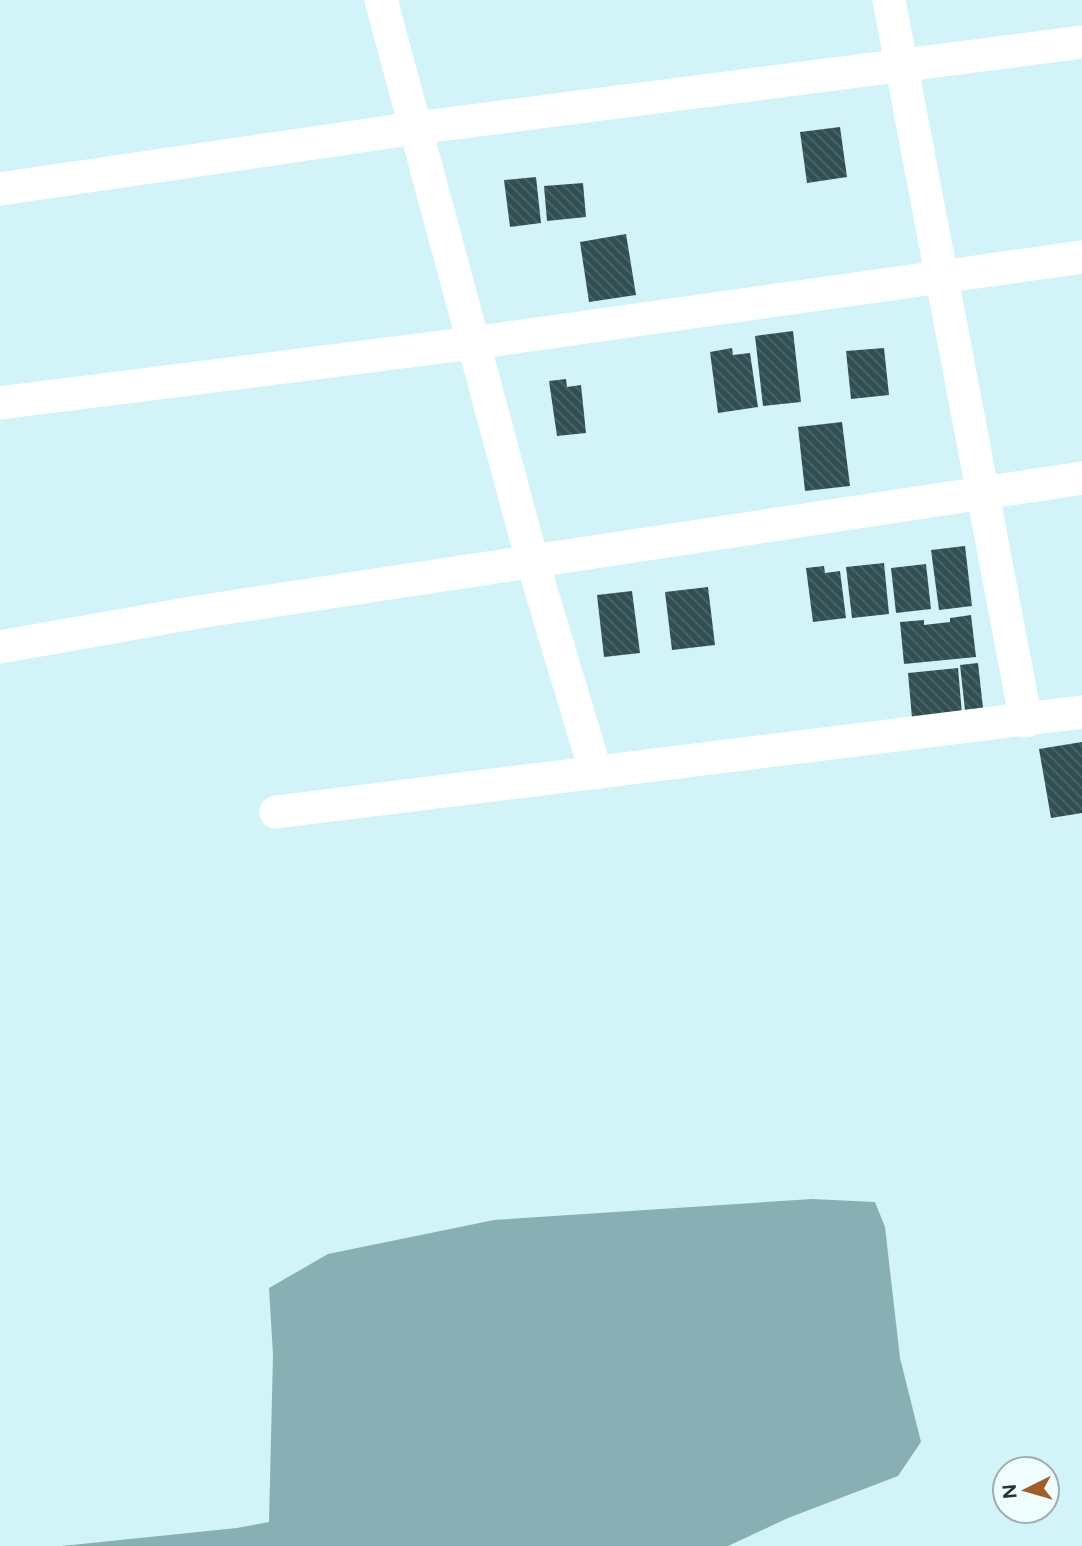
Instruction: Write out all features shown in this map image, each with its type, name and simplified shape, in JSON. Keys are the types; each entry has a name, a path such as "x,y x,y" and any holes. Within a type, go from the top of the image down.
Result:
{"street":[{"path":"381,0 532,560 596,773"},
{"path":"889,0 1026,721"},
{"path":"0,189 416,128 1082,42"},
{"path":"0,403 473,343 1082,257"},
{"path":"0,647 198,612 1082,478"},
{"path":"276,812 1082,712"}],"water":[{"path":"812,1199 875,1202 885,1227 900,1358 921,1442 898,1476 788,1518 728,1546 62,1546 237,1528 269,1522 273,1355 269,1288 328,1254 494,1220"}],"building":[{"path":"840,127 847,177 807,183 800,132"},
{"path":"536,177 541,223 510,227 504,180"},
{"path":"583,183 586,217 547,221 544,186"},
{"path":"626,234 636,295 589,302 580,242"},
{"path":"793,331 801,402 763,406 755,336"},
{"path":"732,348 733,355 750,353 758,407 718,413 710,352"},
{"path":"884,348 889,395 851,399 846,351"},
{"path":"566,379 567,387 581,385 586,433 557,436 549,381"},
{"path":"842,422 850,486 805,491 798,427"},
{"path":"965,546 972,606 939,610 931,550"},
{"path":"884,563 889,614 852,618 846,567"},
{"path":"926,564 931,609 896,613 891,568"},
{"path":"824,566 825,573 840,571 846,618 813,622 806,568"},
{"path":"708,587 715,645 672,650 665,592"},
{"path":"632,591 640,653 604,657 597,595"},
{"path":"971,615 976,657 904,664 900,622 924,620 924,625 950,622 950,618"},
{"path":"978,663 983,708 965,710 960,665"},
{"path":"958,668 962,714 912,718 908,673"},
{"path":"1082,742 1082,813 1051,818 1039,749"}]}
